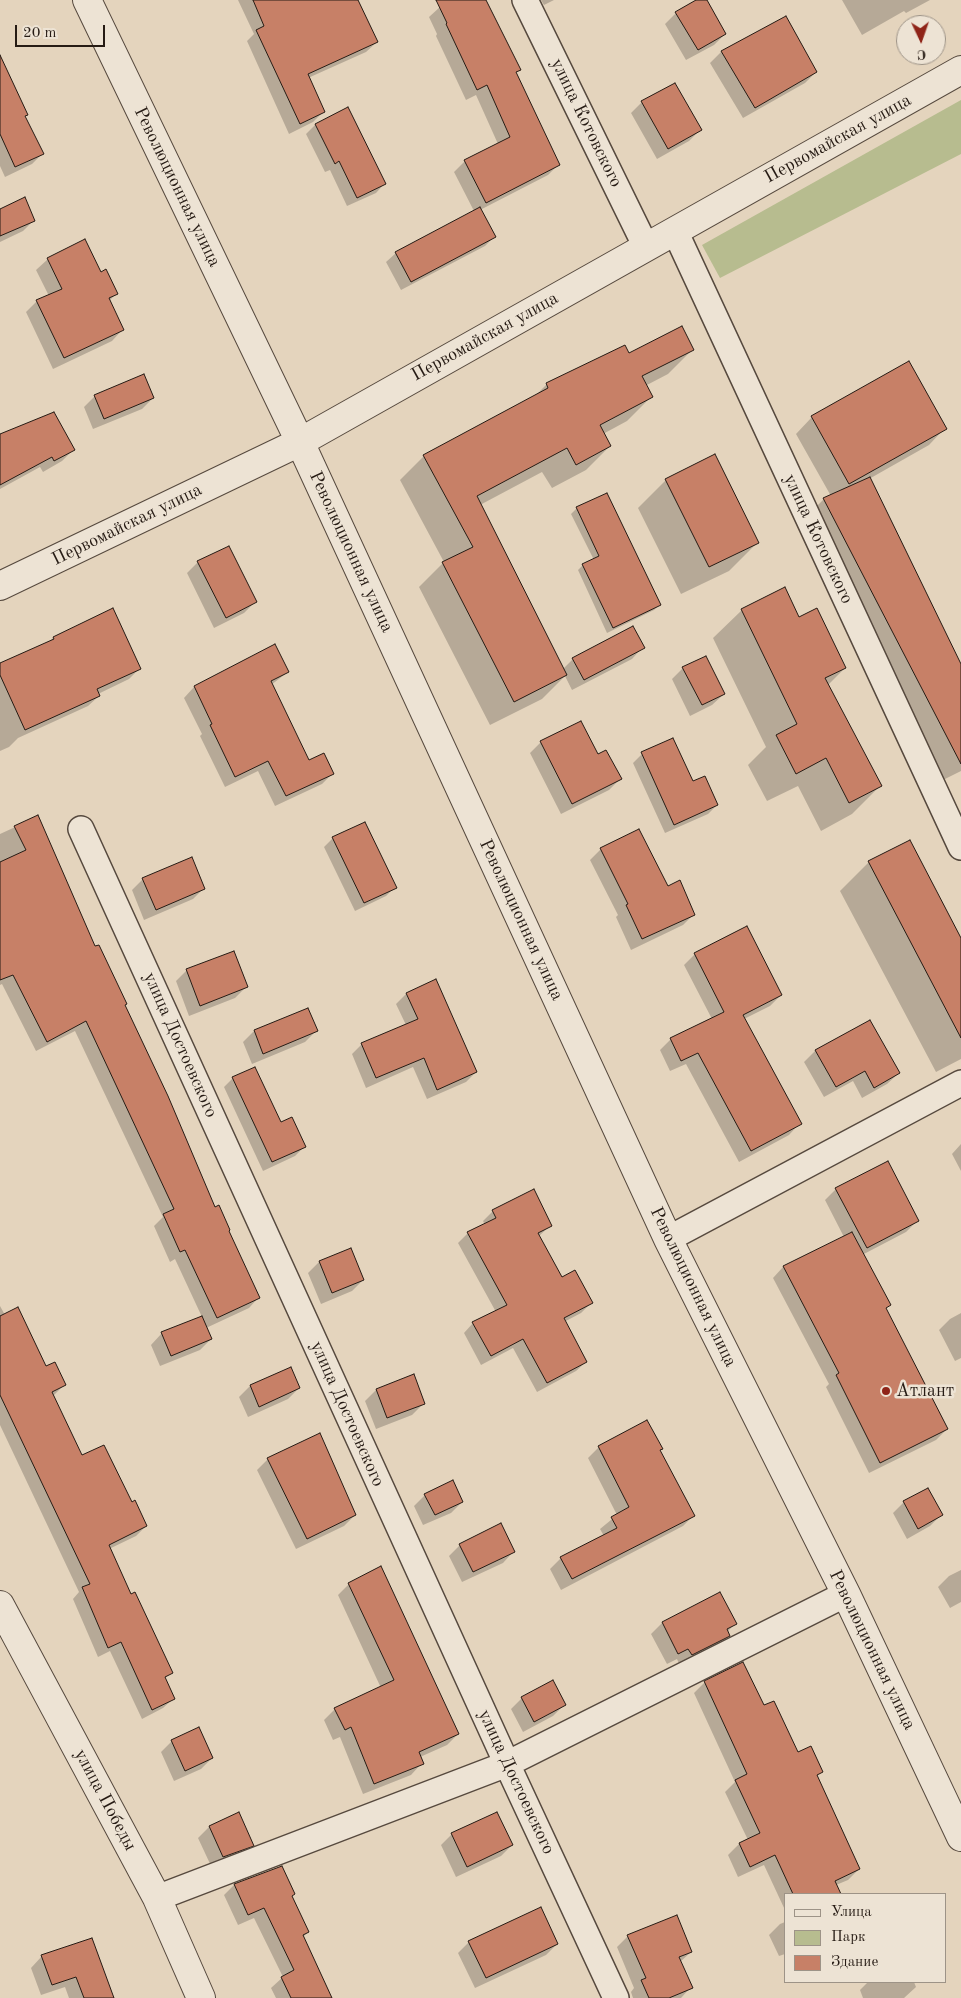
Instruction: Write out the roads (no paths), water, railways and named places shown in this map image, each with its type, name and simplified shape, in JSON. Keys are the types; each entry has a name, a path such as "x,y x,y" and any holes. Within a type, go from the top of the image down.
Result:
{"street":[{"name":"Революционная улица","path":"87,0 300,442 668,1239 846,1594 961,1837"},
{"name":"улица Котовского","path":"526,0 646,247"},
{"name":"Первомайская улица","path":"0,586 300,442 961,70"},
{"name":"улица Котовского","path":"675,231 961,847"},
{"name":"улица Достоевского","path":"81,829 507,1764 616,1998"},
{"path":"668,1239 961,1083"},
{"path":"157,1898 507,1764 846,1594"},
{"name":"улица Победы","path":"0,1605 157,1898 201,1998"}],"place":[{"name":"Атлант","path":"886,1391"}]}
